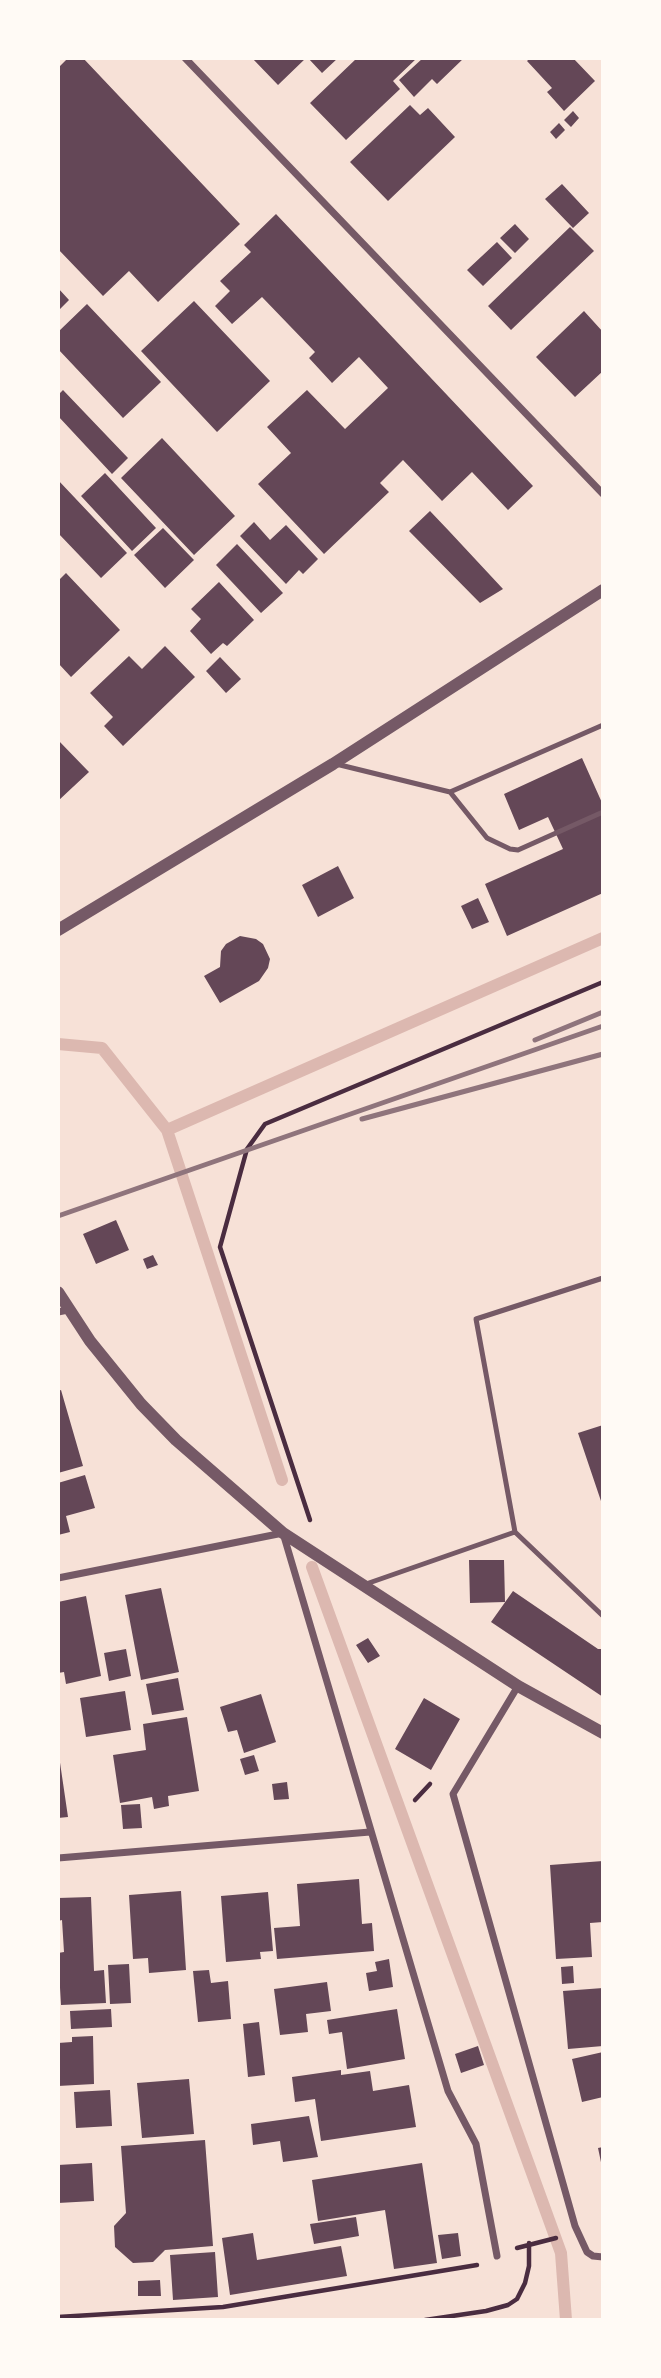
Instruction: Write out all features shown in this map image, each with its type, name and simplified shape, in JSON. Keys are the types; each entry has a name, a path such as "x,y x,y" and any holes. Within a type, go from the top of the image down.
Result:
{"street":[{"path":"185,58 603,494"},
{"path":"58,930 333,764 603,590"},
{"path":"58,1292 63,1311 141,1404 176,1440 283,1533 518,1686 603,1733"},
{"path":"58,1577 283,1533"},
{"path":"283,1533 448,2091 476,2144 497,2256"},
{"path":"518,1686 453,1794 575,2226 584,2248 593,2256 603,2257"},
{"path":"58,1858 370,1832"}],"lane":[{"path":"333,764 450,792 603,725"},
{"path":"450,792 487,838 510,849 518,850 603,812"},
{"path":"603,1278 476,1319 515,1532 603,1616"},
{"path":"362,1585 515,1532"}],"path":[{"path":"324,1561 220,1247 247,1149 265,1124 603,982"},
{"path":"425,2320 486,2311 508,2305 517,2299 529,2266 529,2243"},
{"path":"58,2317 223,2307 475,2265"}],"building":[{"path":"68,58 83,58 240,224 158,302 129,271 103,296 58,249 58,68"},
{"path":"252,58 306,58 278,85"},
{"path":"308,58 338,58 322,73"},
{"path":"357,58 417,58 393,81 400,89 346,140 310,103"},
{"path":"423,58 464,58 437,84 432,79 414,97 399,80"},
{"path":"530,58 573,58 595,81 564,111 547,92 552,88 527,61"},
{"path":"410,105 420,115 428,108 455,137 388,201 350,162"},
{"path":"573,111 579,118 571,127 564,120"},
{"path":"559,123 565,130 556,139 550,132"},
{"path":"562,184 589,213 573,228 545,199"},
{"path":"276,214 533,486 508,510 472,472 442,501 403,460 380,483 389,492 324,554 258,484 291,453 267,427 307,390 345,429 388,388 359,357 332,383 309,358 315,352 262,297 232,324 215,306 230,291 220,281 251,252 244,245"},
{"path":"515,224 529,239 515,253 500,238"},
{"path":"570,227 594,251 511,330 488,306"},
{"path":"497,242 512,258 483,286 467,270"},
{"path":"58,288 69,300 58,311"},
{"path":"194,301 270,381 217,432 141,351"},
{"path":"87,304 161,382 123,418 58,349 58,332"},
{"path":"584,311 603,332 603,371 575,397 536,357"},
{"path":"63,390 128,458 112,474 58,416 58,395"},
{"path":"162,438 235,516 194,555 121,478"},
{"path":"105,473 156,528 132,551 81,496"},
{"path":"58,480 127,553 101,578 58,533"},
{"path":"430,511 503,589 480,603 409,531"},
{"path":"254,522 270,540 286,525 318,559 303,574 299,570 286,584 240,536"},
{"path":"163,528 194,560 165,588 134,555"},
{"path":"237,544 283,593 261,613 216,565"},
{"path":"66,573 120,630 71,677 58,663 58,581"},
{"path":"219,582 254,620 227,646 223,643 211,654 190,631 201,619 191,609"},
{"path":"165,646 195,677 123,746 104,726 113,717 90,693 129,656 142,669"},
{"path":"220,657 241,679 226,693 206,671"},
{"path":"58,740 89,772 58,801"},
{"path":"582,758 603,805 603,893 507,936 485,884 563,849 548,817 519,830 504,794"},
{"path":"338,866 354,898 318,917 302,885"},
{"path":"478,898 489,922 472,929 461,906"},
{"path":"240,936 256,939 263,944 270,959 268,968 259,981 220,1003 204,976 220,967 221,951 226,944"},
{"path":"116,1220 129,1250 96,1264 83,1234"},
{"path":"153,1255 158,1265 147,1269 143,1259"},
{"path":"61,1390 83,1466 58,1473 58,1391"},
{"path":"603,1425 603,1507 578,1433"},
{"path":"85,1475 95,1508 66,1516 70,1532 58,1535 58,1483"},
{"path":"469,1560 504,1560 505,1602 470,1603"},
{"path":"161,1588 179,1672 141,1680 125,1595"},
{"path":"513,1591 598,1649 603,1649 603,1697 491,1622"},
{"path":"86,1596 101,1676 66,1684 64,1672 58,1673 58,1602"},
{"path":"368,1638 380,1656 368,1663 356,1645"},
{"path":"126,1649 131,1676 109,1681 104,1653"},
{"path":"178,1678 184,1710 152,1715 146,1684"},
{"path":"125,1691 131,1730 86,1737 80,1698"},
{"path":"261,1694 276,1742 244,1753 237,1730 228,1732 220,1707"},
{"path":"424,1698 460,1719 431,1770 395,1749"},
{"path":"187,1717 199,1791 168,1796 169,1806 154,1809 152,1797 120,1803 113,1755 146,1750 143,1724"},
{"path":"58,1749 68,1817 58,1818"},
{"path":"254,1755 259,1771 245,1775 240,1759"},
{"path":"287,1782 289,1799 274,1800 272,1784"},
{"path":"140,1804 142,1828 123,1829 121,1805"},
{"path":"603,1861 603,1922 590,1923 592,1957 556,1959 550,1865"},
{"path":"359,1879 362,1924 372,1923 374,1951 277,1959 274,1928 300,1926 297,1884"},
{"path":"181,1891 186,1970 149,1973 148,1958 133,1959 129,1895"},
{"path":"268,1892 273,1951 260,1952 261,1959 226,1962 221,1896"},
{"path":"91,1897 94,1971 104,1970 106,2003 61,2005 58,1953 64,1952 62,1920 58,1921 58,1898"},
{"path":"389,1959 393,1987 369,1991 366,1973 377,1971 375,1962"},
{"path":"129,1964 131,2003 110,2004 108,1965"},
{"path":"573,1966 574,1983 562,1984 561,1967"},
{"path":"209,1970 211,1983 228,1981 231,2019 198,2022 193,1971"},
{"path":"327,1982 331,2011 306,2014 308,2032 280,2035 274,1989"},
{"path":"603,1988 603,2046 568,2049 563,1991"},
{"path":"111,2009 112,2027 71,2029 70,2011"},
{"path":"397,2009 405,2059 347,2069 342,2032 329,2034 327,2020"},
{"path":"259,2022 265,2075 248,2077 243,2024"},
{"path":"93,2036 94,2084 58,2086 58,2043 72,2042 72,2037"},
{"path":"478,2046 484,2065 461,2073 455,2054"},
{"path":"603,2052 603,2097 582,2102 572,2059"},
{"path":"341,2070 341,2075 370,2071 373,2091 409,2085 416,2127 321,2141 315,2099 295,2102 292,2077"},
{"path":"189,2079 194,2134 142,2138 137,2083"},
{"path":"110,2090 112,2126 76,2128 74,2092"},
{"path":"309,2116 318,2157 283,2162 280,2141 253,2145 251,2124"},
{"path":"205,2140 213,2246 165,2250 153,2262 133,2263 115,2247 114,2226 126,2213 121,2146"},
{"path":"603,2147 603,2166 602,2167 598,2148"},
{"path":"92,2163 94,2201 58,2203 58,2165"},
{"path":"422,2163 437,2263 394,2269 385,2210 318,2221 312,2180"},
{"path":"356,2217 359,2236 314,2244 310,2224"},
{"path":"253,2233 257,2260 341,2246 347,2276 230,2295 222,2238"},
{"path":"458,2233 461,2256 442,2259 438,2235"},
{"path":"215,2252 218,2297 173,2300 170,2255"},
{"path":"160,2280 161,2296 138,2296 138,2281"}],"waterway":[{"path":"167,1130 603,938"},
{"path":"58,1044 102,1048 167,1130 282,1480"},
{"path":"312,1567 561,2253 566,2320"}],"railway":[{"path":"535,1040 603,1012"},
{"path":"58,1216 603,1026"},
{"path":"362,1119 603,1054"}]}
